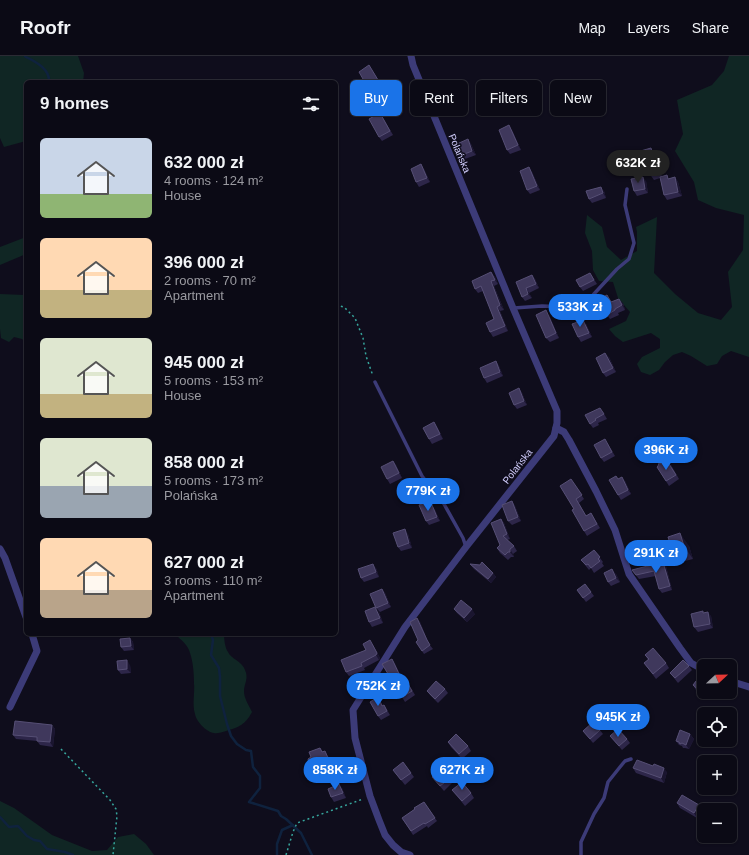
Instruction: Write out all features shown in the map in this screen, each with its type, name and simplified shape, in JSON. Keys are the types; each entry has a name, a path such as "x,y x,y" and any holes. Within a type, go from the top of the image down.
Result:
{"street":[{"name":"Polańska","path":"410,855 402,852 393,845 385,835 370,796 355,738 353,710 405,627 554,436 557,423 557,411 435,119 413,65 411,56"},
{"path":"556,428 564,432 596,490 615,530 629,574 691,663 697,666"},
{"path":"0,549 5,558 24,611"},
{"path":"10,707 37,651 33,636"},
{"path":"737,683 749,687"}],"lane":[{"path":"513,308 542,306 569,307 593,295 617,269 629,259 634,243 625,204 627,189"},
{"path":"375,382 422,476 444,504 463,538 466,547"},
{"path":"581,855 581,842 594,814 604,798 608,782 625,761 631,759"}],"path":[{"path":"338,306 344,308 355,318 363,338 366,356 375,382"},
{"path":"61,749 110,800 116,810 117,816 113,855"},
{"path":"286,855 297,823 370,796"}],"green space":[{"path":"0,56 78,56 84,73 83,80 24,80 24,142 4,147 0,138"},
{"path":"729,56 749,56 749,357 731,351 722,356 717,364 707,366 682,352 673,355 659,370 650,375 641,372 637,364 642,357 660,348 660,339 651,333 623,342 609,329 626,321 630,312 618,298 613,282 599,281 593,270 592,251 585,233 587,215 602,227 607,247 621,260 637,251 636,227 657,217 654,273 675,294 698,313 721,320 732,307 728,272 743,250 744,215 716,208 698,200 694,182 675,151 683,134 677,100 712,85 724,71"},
{"path":"24,238 24,255 0,265 0,247"},
{"path":"0,294 24,295 24,340 14,337 9,342 1,338"},
{"path":"177,636 224,636 229,654 244,667 246,678 244,694 252,712 247,720 238,727 220,733 215,733 208,731 199,723 194,710 194,675 192,662 189,650"},
{"path":"0,801 14,808 52,835 92,851 107,850 118,837 134,834 146,844 154,855 0,855"}],"building":[{"path":"369,65 378,80 364,80 359,72"},
{"path":"374,116 382,116 390,131 379,137 369,119"},
{"path":"509,125 518,145 507,150 499,130"},
{"path":"468,139 472,151 462,155 457,144"},
{"path":"651,148 658,170 649,173 645,160 625,165 623,156"},
{"path":"421,164 427,178 416,182 411,169"},
{"path":"529,167 537,186 527,190 520,171"},
{"path":"667,175 668,179 675,177 678,192 664,195 660,177"},
{"path":"643,177 645,189 634,191 631,179"},
{"path":"601,187 603,193 589,199 586,191"},
{"path":"491,272 495,280 491,281 500,305 497,307 505,326 490,332 486,323 494,319 481,286 475,289 472,281"},
{"path":"590,273 594,280 580,287 576,280"},
{"path":"532,275 536,284 526,288 528,294 522,297 516,282"},
{"path":"607,295 611,302 619,299 622,305 607,315 599,299"},
{"path":"546,310 556,333 546,338 536,315"},
{"path":"583,320 589,333 578,337 572,324"},
{"path":"605,353 613,368 603,373 596,358"},
{"path":"496,361 500,372 484,378 480,368"},
{"path":"519,388 524,401 514,405 509,393"},
{"path":"600,408 604,414 590,424 585,415"},
{"path":"434,422 440,434 429,439 423,428"},
{"path":"605,439 612,452 601,458 594,445"},
{"path":"393,461 399,473 387,479 381,467"},
{"path":"667,461 676,475 666,481 657,467 659,463 662,464"},
{"path":"616,476 618,479 622,477 628,490 618,495 609,480"},
{"path":"571,479 582,495 576,499 586,516 591,513 597,524 584,531 572,510 574,509 560,486"},
{"path":"512,501 518,517 508,521 502,505"},
{"path":"427,502 429,507 432,505 437,517 426,521 419,505"},
{"path":"501,519 507,534 503,536 514,546 510,549 510,552 505,555 497,548 500,545 491,523"},
{"path":"405,529 409,543 398,547 393,533"},
{"path":"680,533 684,546 672,550 668,537"},
{"path":"594,550 600,557 598,559 600,561 591,568 588,564 586,565 581,560"},
{"path":"482,562 493,573 488,579 470,564 480,565"},
{"path":"663,562 670,586 659,589 654,571 636,575 632,570"},
{"path":"373,564 376,572 361,578 358,569"},
{"path":"612,569 616,578 608,582 604,573"},
{"path":"585,584 591,592 583,598 577,590"},
{"path":"382,589 388,603 376,608 370,594"},
{"path":"461,600 472,609 464,618 454,609"},
{"path":"375,607 380,618 369,622 365,611"},
{"path":"703,611 703,613 708,612 710,624 694,627 691,614"},
{"path":"417,618 430,645 422,651 416,642 418,640 410,622"},
{"path":"130,638 131,646 121,647 120,639"},
{"path":"370,640 377,653 376,655 361,663 362,666 346,672 341,660 366,650 363,644"},
{"path":"653,648 666,663 653,674 644,663 649,659 645,655"},
{"path":"392,659 401,678 404,677 412,691 402,697 382,664"},
{"path":"127,660 127,669 118,670 117,661"},
{"path":"683,660 689,666 675,678 670,673"},
{"path":"697,680 697,689 693,685"},
{"path":"436,681 445,689 435,699 427,691"},
{"path":"378,697 382,706 384,705 387,711 378,716 370,702"},
{"path":"15,721 52,725 50,742 37,741 37,737 13,735"},
{"path":"593,722 600,730 590,739 583,731"},
{"path":"618,729 627,739 619,746 610,736"},
{"path":"680,730 690,734 686,745 682,743 680,744 676,741"},
{"path":"456,734 468,746 459,754 448,742"},
{"path":"320,748 322,752 325,751 328,758 324,760 327,765 316,769 314,765 310,766 308,759 311,757 309,752"},
{"path":"637,760 653,766 654,764 664,768 661,778 633,768"},
{"path":"403,762 411,773 401,780 393,770"},
{"path":"441,769 449,779 440,786 432,777"},
{"path":"462,782 471,793 462,801 452,790"},
{"path":"339,784 343,793 331,797 328,789"},
{"path":"682,795 697,804 697,808 694,813 677,803"},
{"path":"424,802 435,818 411,831 402,818"}],"waterway":[{"path":"25,56 42,66 47,73 49,80"},
{"path":"212,636 213,640 211,655 219,668 220,696 231,736 237,744 246,750 251,751 253,767 260,776 260,788 249,802 278,811 281,816 301,833 312,855"},
{"path":"0,817 9,827 18,826 27,836 34,840 40,841 47,849 73,855"},
{"path":"277,855 277,844 282,830 293,825"}]}
